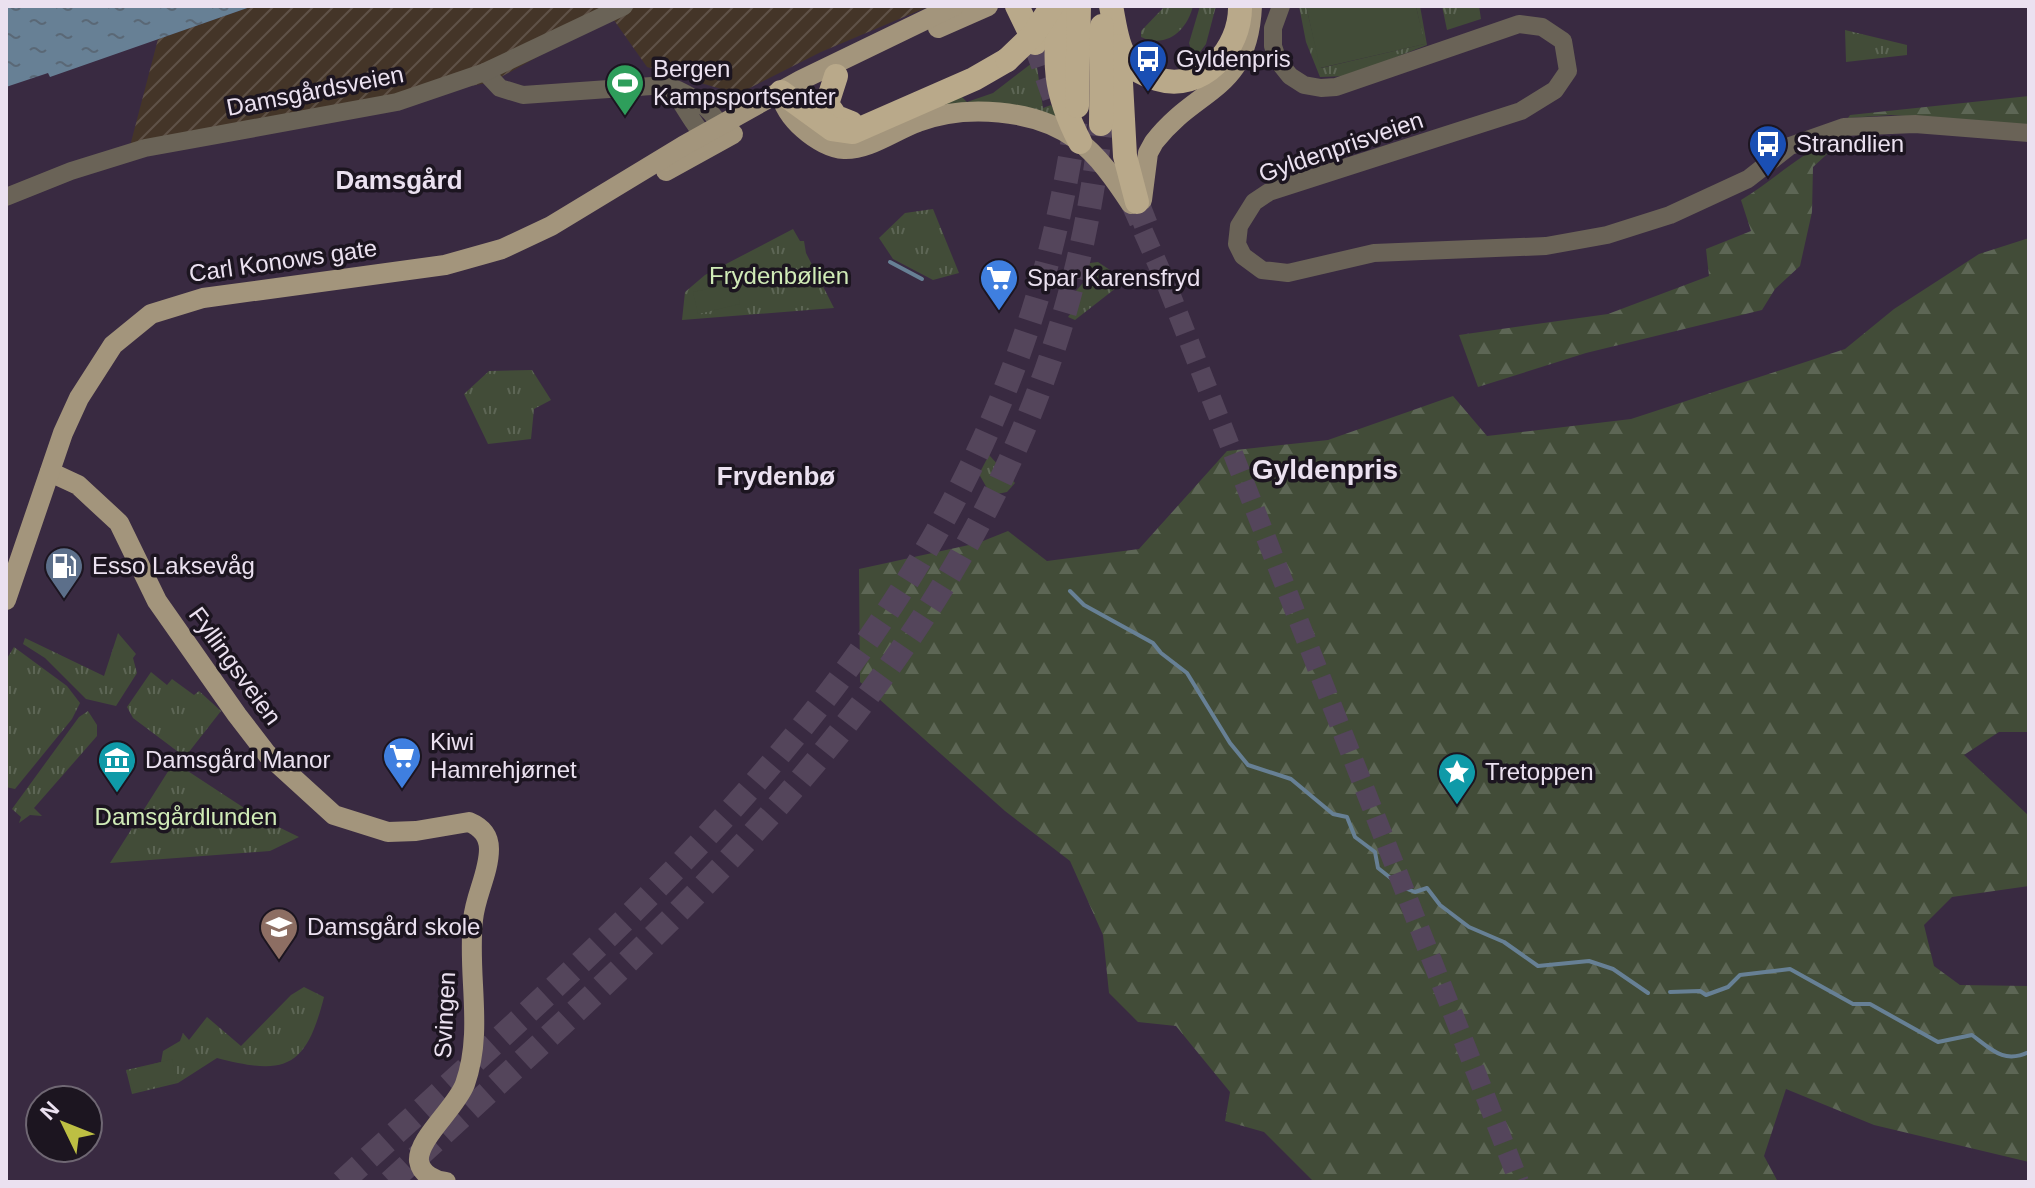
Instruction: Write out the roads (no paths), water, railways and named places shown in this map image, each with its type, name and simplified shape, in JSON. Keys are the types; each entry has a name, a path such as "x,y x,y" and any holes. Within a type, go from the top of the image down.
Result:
{"highway":[{"path":"1017,6 1035,43"},
{"path":"1099,6 1103,34 1101,124"},
{"path":"1111,6 1123,54 1135,70 1176,83 1189,81 1210,70 1238,30 1240,6"},
{"path":"1230,40 1231,6"},
{"path":"789,94 832,129 853,132 869,128 974,79 1007,60 1055,8"},
{"path":"1055,8 1080,41 1077,106"},
{"path":"1055,8 1056,83 1064,110 1080,142"},
{"path":"1118,39 1123,143 1137,202"},
{"path":"836,76 827,97 829,110 847,122 869,128"}],"main road":[{"path":"789,94 954,6"},
{"path":"789,94 836,76 988,6"},
{"path":"1137,202 1148,153 1154,142 1237,67 1249,35 1252,6"},
{"path":"789,94 789,115 822,140 845,149 862,147 919,121 959,111 1023,118 1052,126 1080,142 1137,202"},
{"name":"Carl Konows gate","path":"6,600 63,433 98,365 122,336 151,314 203,298 453,263 502,249 595,210 713,135 789,94"},
{"name":"Fyllingsveien","path":"50,472 78,485 113,516 157,601 246,728 267,754 334,815 388,832 416,831 469,822 484,832 488,840 488,861"},
{"name":"Svingen","path":"446,1182 438,1181 421,1170 419,1160 425,1141 454,1107 466,1082 475,1025 474,903 488,861"}],"street":[{"name":"Damsgårdsveien","path":"6,197 114,156 172,142 368,109 485,72 624,6"},
{"name":"Gyldenprisveien","path":"1281,6 1273,28 1273,46 1290,76 1304,85 1336,87 1519,24 1542,27 1563,41 1568,71 1555,90 1521,111 1357,166 1295,183 1254,202 1239,226 1237,244 1250,264 1273,273 1307,270 1374,253 1525,248 1607,235 1670,215 1748,179 1790,146 1827,132 1861,124 2029,133"},
{"path":"485,72 500,88 523,95 655,83 669,86 713,135"}],"water":[{"path":"6,6 253,6 50,77 48,73 6,87"}],"waterway":[{"path":"890,262 922,279"},
{"path":"1070,591 1084,605 1153,643 1187,673 1230,743 1248,765 1291,779 1333,814 1347,817 1355,837 1375,852 1378,868 1402,887 1415,892 1427,888 1440,905 1469,927 1504,942 1538,966 1589,961 1613,969 1648,993"},
{"path":"1670,992 1700,991 1706,995 1728,987 1740,975 1790,969 1853,1004 1870,1004 1938,1042 1972,1035 2005,1056 2029,1052"}],"tunnel":[{"path":"1035,43 1054,97"},
{"path":"342,1182 590,953 706,837 811,716 904,586 981,445 1039,290 1076,118"},
{"path":"390,1182 633,956 747,840 851,718 942,588 1016,448 1070,294 1101,124"},
{"path":"1137,202 1146,225"},
{"path":"1131,204 1166,283 1519,1182"}],"place":[{"name":"Gyldenpris","path":"1148,93"},
{"name":"Bergen Kampsportsenter","path":"625,117"},
{"name":"Strandlien","path":"1768,178"},
{"name":"Spar Karensfryd","path":"999,312"},
{"name":"Esso Laksevåg","path":"64,600"},
{"name":"Kiwi Hamrehjørnet","path":"402,790"},
{"name":"Damsgård Manor","path":"117,794"},
{"name":"Tretoppen","path":"1457,806"},
{"name":"Damsgård skole","path":"279,961"}],"district":[{"name":"Damsgård","path":"399,180"},
{"name":"Gyldenpris","path":"1325,469"},
{"name":"Frydenbø","path":"776,476"}],"park label":[{"name":"Frydenbølien","path":"779,276"},
{"name":"Damsgårdlunden","path":"186,817"}]}
